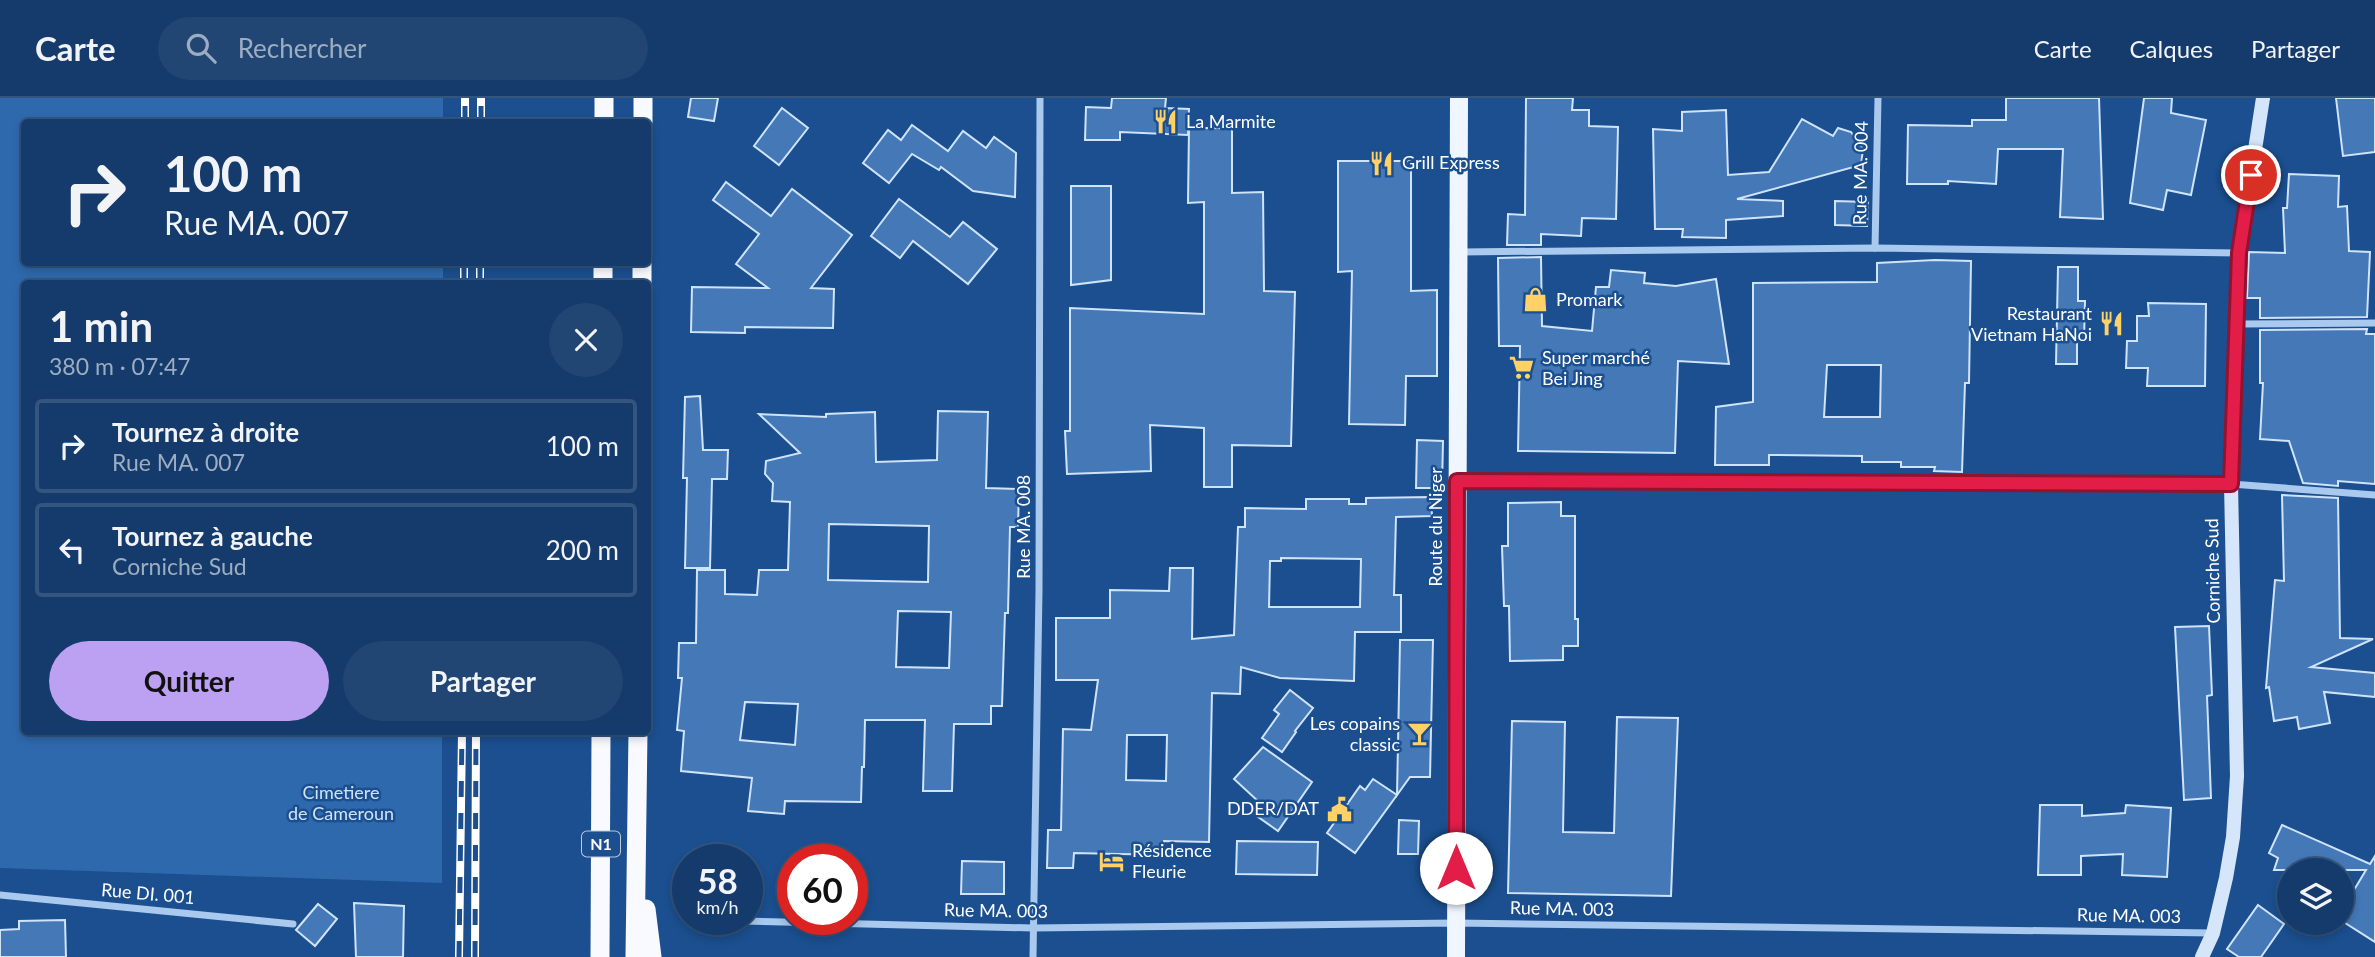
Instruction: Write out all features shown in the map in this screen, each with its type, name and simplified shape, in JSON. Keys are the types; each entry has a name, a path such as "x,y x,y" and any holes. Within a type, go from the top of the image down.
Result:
{"highway":[{"path":"604,98 604,119"},
{"path":"643,98 643,119"},
{"name":"N1","path":"600,957 601,735"},
{"name":"N1","path":"635,957 638,735"},
{"path":"637,824 652,957"}],"main road":[{"name":"Route du Niger","path":"1456,957 1459,98"},
{"name":"Corniche Sud","path":"2202,957 2213,933 2233,837 2237,776 2231,484 2239,253 2263,98"}],"street":[{"name":"Rue MA. 008","path":"1033,957 1039,591 1040,98"},
{"name":"Rue MA. 004","path":"1875,248 1878,98"},
{"path":"1457,253 1875,248 2239,253"},
{"path":"2237,324 2375,323"},
{"path":"1457,481 2231,484 2375,495"},
{"name":"Rue DI. 001","path":"0,895 293,923"},
{"name":"Rue MA. 003","path":"763,921 1033,928 1456,923 2213,933"}],"green space":[{"name":"Cimetiere de Cameroun","path":"0,98 443,98 443,119 21,119 21,266 443,266 443,280 21,280 21,735 442,735 442,883 0,868"}],"building":[{"path":"691,98 718,98 714,121 688,117"},
{"path":"1112,98 1166,98 1165,108 1189,109 1188,135 1120,132 1120,140 1085,140 1086,107 1111,108"},
{"path":"1526,98 1573,98 1572,110 1589,110 1589,126 1618,127 1616,219 1582,218 1581,236 1541,234 1541,245 1507,245 1508,214 1525,215"},
{"path":"2006,98 2099,98 2103,219 2060,217 2063,149 1998,149 1996,184 1948,181 1948,184 1907,184 1908,125 1972,126 1972,120 2006,120"},
{"path":"2144,98 2172,98 2171,113 2206,120 2191,195 2167,190 2163,210 2130,203"},
{"path":"2336,98 2375,98 2375,152 2343,156"},
{"path":"782,108 808,128 779,165 754,146"},
{"path":"1726,110 1728,175 1769,172 1802,119 1833,136 1838,128 1851,132 1863,149 1861,165 1737,199 1783,201 1783,216 1726,220 1726,238 1682,237 1683,229 1655,229 1653,129 1682,131 1682,112"},
{"path":"912,125 948,151 963,131 986,148 994,137 1016,153 1015,197 973,191 941,167 939,170 912,154 889,183 863,163 888,130 901,140"},
{"path":"1189,128 1232,128 1232,193 1263,192 1264,291 1295,292 1291,446 1232,445 1232,487 1204,487 1204,428 1150,425 1151,471 1067,474 1065,431 1070,431 1070,308 1204,314 1204,202 1188,203"},
{"path":"1338,161 1411,161 1411,291 1437,290 1437,376 1406,376 1405,425 1349,424 1352,271 1338,272"},
{"path":"2289,174 2339,176 2338,207 2347,206 2349,251 2370,252 2367,317 2260,318 2260,298 2247,298 2249,252 2285,253 2283,208 2287,208"},
{"path":"726,182 771,216 792,189 852,235 811,288 834,289 833,328 745,327 745,333 691,332 692,287 768,288 736,264 759,234 713,200"},
{"path":"1071,186 1111,186 1111,280 1071,285"},
{"path":"899,199 950,237 963,222 997,249 968,284 913,241 900,258 871,236"},
{"path":"1835,201 1868,202 1867,226 1835,225"},
{"path":"1541,257 1542,326 1592,331 1596,287 1609,287 1611,270 1645,273 1644,283 1676,286 1716,279 1729,364 1678,361 1675,453 1518,451 1520,346 1499,346 1498,258"},
{"path":"1971,261 1969,383 1965,383 1962,472 1934,471 1935,467 1901,467 1901,462 1862,462 1862,456 1769,455 1769,465 1715,465 1716,407 1753,402 1753,283 1877,282 1877,263","holes":["1827,365 1881,365 1880,417 1824,417"]},
{"path":"2058,267 2078,267 2078,301 2085,301 2084,340 2077,341 2077,364 2056,364"},
{"path":"2148,303 2206,304 2205,386 2147,386 2148,368 2126,368 2127,341 2137,341 2137,316 2149,316"},
{"path":"2367,329 2366,334 2375,334 2375,484 2338,481 2338,486 2303,483 2289,441 2260,439 2263,383 2260,383 2260,330"},
{"path":"700,396 703,450 728,450 727,479 712,479 710,568 685,568 685,397"},
{"path":"938,411 988,412 986,488 1019,489 1018,527 1010,527 1002,706 991,706 991,724 954,724 952,791 923,791 925,720 865,720 861,802 785,801 784,814 748,811 752,778 681,771 684,731 677,730 682,678 678,678 679,643 696,643 697,570 725,570 725,594 757,595 759,570 788,570 790,502 772,501 773,483 765,474 766,461 800,453 759,414 826,417 826,414 875,412 876,462 937,460","holes":["829,524 929,526 928,582 828,580","898,611 951,612 949,668 896,667","745,702 798,704 795,745 740,740"]},
{"path":"1417,440 1443,441 1442,488 1416,488"},
{"path":"2282,495 2338,498 2340,638 2373,639 2311,667 2375,673 2375,697 2324,692 2330,723 2299,729 2297,717 2274,721 2269,687 2266,688 2275,580 2284,581"},
{"path":"1431,497 1432,516 1396,517 1394,595 1401,595 1401,632 1355,632 1354,681 1280,678 1241,667 1240,694 1212,693 1209,842 1164,841 1164,855 1074,853 1073,868 1047,868 1048,830 1061,830 1063,729 1091,730 1098,680 1056,680 1056,618 1110,618 1110,590 1169,591 1170,568 1193,568 1192,639 1234,635 1238,527 1245,527 1245,508 1306,509 1306,499 1349,499 1349,504 1366,504 1366,498","holes":["1281,558 1361,559 1360,607 1269,607 1270,561 1281,561","1127,735 1167,735 1166,781 1126,780"]},
{"path":"1561,502 1561,516 1575,516 1575,619 1578,619 1578,646 1563,646 1563,660 1510,661 1509,606 1504,606 1502,546 1508,546 1508,503"},
{"path":"2209,626 2212,695 2207,696 2211,798 2184,800 2175,627"},
{"path":"1400,640 1433,640 1430,777 1410,777 1397,795"},
{"path":"1290,690 1313,708 1282,752 1262,738 1279,714 1274,710"},
{"path":"1617,717 1678,718 1671,896 1508,893 1512,721 1565,722 1563,832 1614,833"},
{"path":"1263,747 1312,782 1278,831 1251,812 1259,802 1234,779"},
{"path":"1373,779 1397,795 1355,853 1327,833 1360,786 1365,790"},
{"path":"2040,805 2082,805 2082,816 2125,813 2126,805 2171,808 2167,877 2122,875 2123,854 2081,856 2081,875 2038,875"},
{"path":"1399,820 1419,821 1418,854 1398,854"},
{"path":"2282,825 2370,864 2375,856 2375,942 2354,929 2354,890 2366,870 2354,870 2354,858 2278,858 2269,853"},
{"path":"1237,841 1318,842 1317,875 1236,874"},
{"path":"962,861 1004,862 1004,894 961,894"},
{"path":"354,903 404,906 403,957 356,957"},
{"path":"318,904 337,919 315,946 296,930"},
{"path":"2258,905 2277,919 2277,934 2261,957 2239,957 2227,949"},
{"path":"65,920 66,957 0,957 0,930 19,929 19,921"}],"railway":[{"path":"465,98 465,119"},
{"path":"481,98 481,119"},
{"path":"464,266 464,280"},
{"path":"480,266 480,280"},
{"path":"459,957 462,735"},
{"path":"475,957 476,735"}],"place":[{"name":"La Marmite","path":"1166,122"},
{"name":"Grill Express","path":"1382,163"},
{"name":"Promark","path":"1536,300"},
{"name":"Restaurant Vietnam HaNoi","path":"2112,324"},
{"name":"Super marché Bei Jing","path":"1522,368"},
{"name":"Les copains classic","path":"1420,734"},
{"name":"DDER/DAT","path":"1339,809"},
{"name":"Résidence Fleurie","path":"1112,861"}],"route":[{"path":"1456,868 1457,481 2231,484 2239,253 2251,175"}]}
